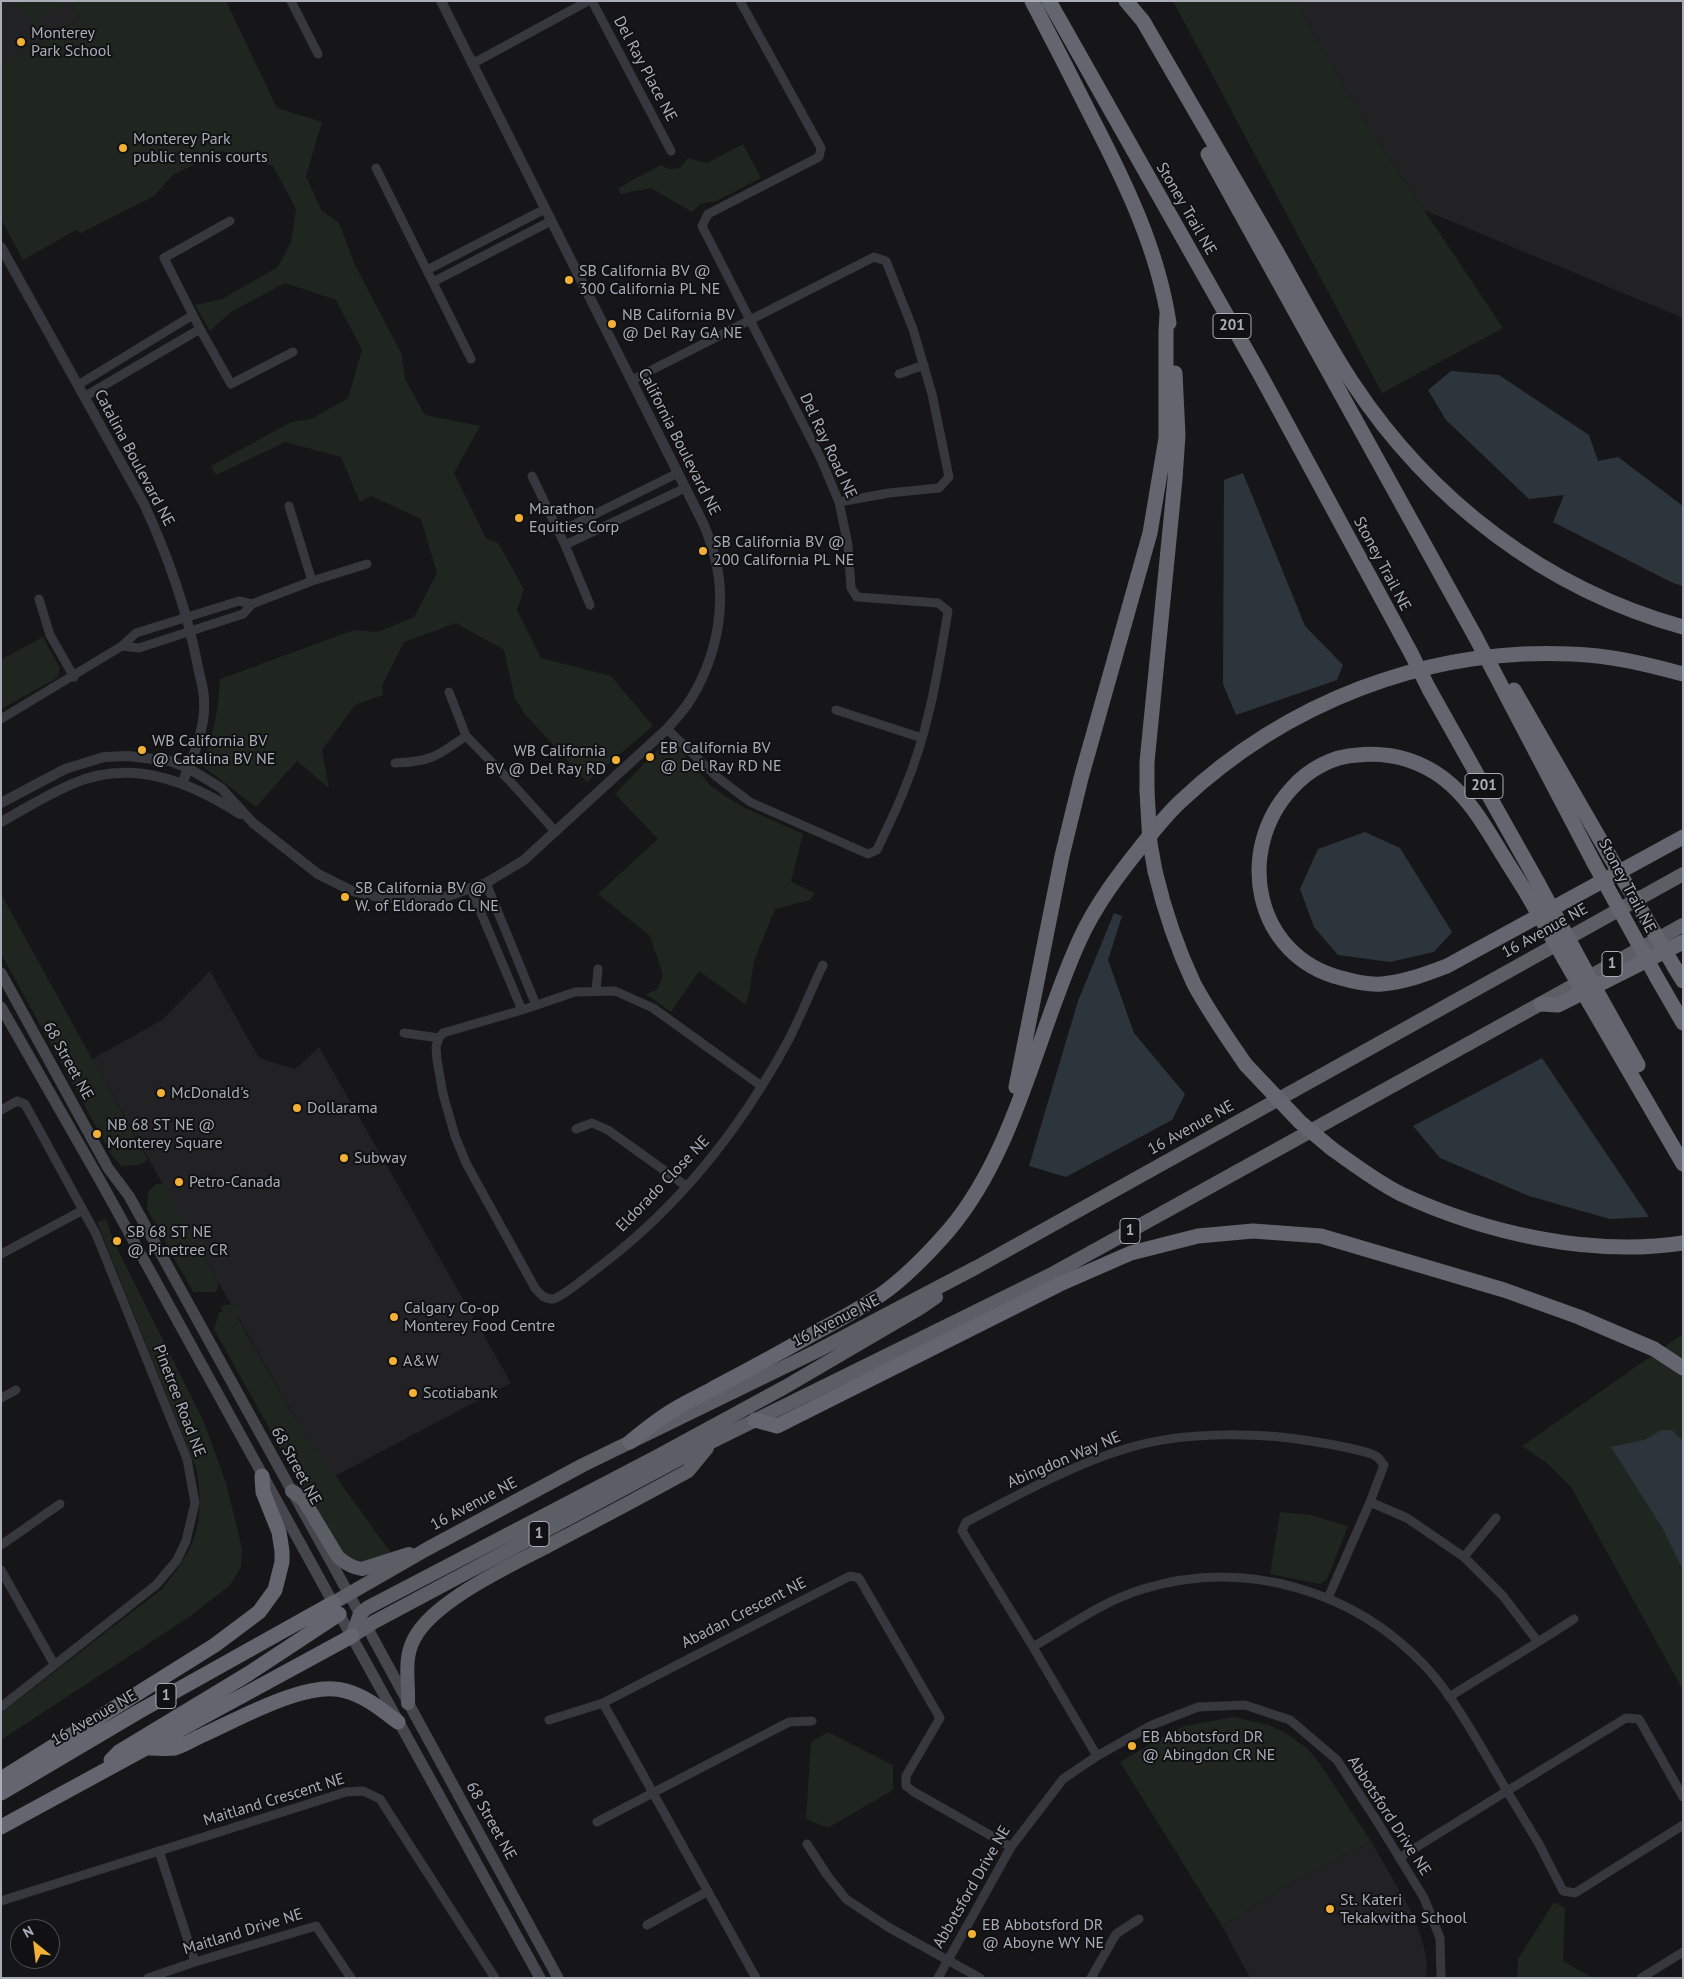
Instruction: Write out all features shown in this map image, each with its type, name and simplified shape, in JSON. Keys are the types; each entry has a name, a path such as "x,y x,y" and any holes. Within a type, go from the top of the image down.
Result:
{"highway":[{"path":"1032,1 1110,152 1147,236 1160,275 1167,314 1176,377 1178,435 1147,762 1146,791 1155,871 1167,914 1194,983 1215,1020 1246,1065 1300,1122 1331,1148 1400,1193 1474,1223 1503,1231 1616,1248 1683,1243"},
{"name":"Stoney Trail NE","path":"1049,1 1261,376 1430,690 1538,883 1596,1002 1683,1144"},
{"path":"1125,1 1460,609 1479,636 1679,974"},
{"path":"1125,1 1143,21 1352,382 1401,447 1462,510 1520,553 1568,581 1619,605 1683,627"},
{"path":"995,1155 1013,1100 1036,980 1081,778 1150,533 1166,438 1167,314"},
{"path":"630,1442 665,1415 808,1338 882,1293 918,1264 951,1228 977,1189 995,1155 1019,1102 1068,966 1098,905 1120,872 1178,803 1223,765 1285,723 1334,698 1411,671 1456,662 1506,655 1571,654 1610,657 1683,674"},
{"name":"Stoney Trail NE","path":"1498,671 1594,863 1683,1023"},
{"path":"1683,837 1447,966 1421,976 1381,984 1363,984 1330,976 1316,969 1283,942 1271,923 1262,903 1259,885 1261,843 1267,825 1280,800 1296,782 1326,762 1349,755 1387,754 1420,763 1443,778 1473,807 1527,894 1596,1002 1683,1164"},
{"name":"16 Avenue NE","path":"348,1594 426,1549 583,1465 817,1352 977,1267 1683,874"},
{"name":"1","path":"1,1827 711,1442 1054,1272 1683,925"},
{"path":"1541,1004 1558,1005 1683,942"},
{"path":"755,1420 777,1426 1060,1284 1132,1253 1198,1236 1253,1231 1321,1236 1504,1290 1579,1317 1654,1349 1683,1368"},
{"path":"352,1636 360,1614 383,1599 658,1456 785,1387 920,1308 977,1267"},
{"path":"408,1703 409,1690 406,1670 411,1645 419,1630 439,1610 459,1595 688,1471 711,1442"},
{"path":"1,1780 216,1646 259,1612 275,1590 282,1562 278,1532 263,1492 262,1476"},
{"path":"292,1491 303,1499 338,1556 344,1562 356,1568 370,1567 426,1549"},
{"path":"94,1777 119,1752 248,1674 336,1609 348,1594"},
{"name":"16 Avenue NE","path":"1,1793 138,1712 336,1609"},
{"path":"147,1748 175,1748 268,1706 298,1694 320,1689 345,1690 360,1696 375,1704 398,1722"}],"main road":[{"name":"68 Street NE","path":"1,973 108,1168 126,1192 292,1491 558,1978"},
{"name":"68 Street NE","path":"1,1007 101,1182 540,1978"}],"street":[{"path":"291,1 318,54"},
{"name":"California Boulevard NE","path":"1,822 72,784 107,774 132,772 154,775 182,784 219,800 253,823 318,874 352,891 378,897 409,899 442,898 486,883 524,860 667,729 687,705 705,671 717,637 720,608 716,558 704,525 441,1"},
{"path":"472,64 588,1"},
{"name":"Del Ray Place NE","path":"592,1 671,151"},
{"name":"Del Ray Road NE","path":"667,729 716,777 750,802 868,854 877,850 905,789 922,738 938,670 948,611 938,602 857,597 852,588 848,545 840,502 820,457 702,226 708,214 818,157 821,148 740,1"},
{"path":"376,168 471,359"},
{"path":"427,270 545,209"},
{"path":"230,221 164,258 200,329 231,384 294,352"},
{"path":"434,282 551,221"},
{"name":"Catalina Boulevard NE","path":"1,247 144,504 160,539 186,616 191,631 204,700 202,724 182,784"},
{"path":"632,380 874,257 886,261 913,329 924,365 949,477 939,488 889,493 840,502"},
{"path":"78,385 193,315"},
{"path":"84,397 200,329"},
{"path":"900,374 924,365"},
{"path":"559,532 678,473"},
{"path":"532,476 566,545 590,605"},
{"path":"566,545 685,488"},
{"path":"289,506 312,581"},
{"path":"122,646 139,648 243,614 252,604 312,581 367,564"},
{"path":"39,599 50,635 74,677"},
{"path":"1,719 74,677 122,646 136,633 239,601 252,604"},
{"path":"449,692 466,736 508,778 555,831"},
{"path":"836,710 922,738"},
{"path":"395,763 419,762 440,755 466,736"},
{"name":"California Boulevard NE","path":"1,803 65,769 104,758 128,756 170,761 188,768 221,788 253,823"},
{"path":"486,883 536,1005"},
{"path":"472,889 522,1010"},
{"name":"Eldorado Close NE","path":"438,1038 436,1048 437,1060 443,1094 455,1136 466,1163 535,1288 541,1295 548,1299 554,1299 576,1284 649,1226 731,1134 787,1041 823,965"},
{"path":"596,990 598,970"},
{"path":"404,1032 438,1038 449,1030 522,1010 575,992 615,991 653,1008 760,1085"},
{"name":"Pinetree Road NE","path":"1,1110 18,1101 25,1104 96,1234 187,1459 195,1503 186,1541 177,1560 156,1586 1,1707"},
{"path":"576,1128 592,1123 608,1130 686,1186"},
{"path":"1,1254 83,1210"},
{"path":"1,1398 16,1390"},
{"name":"Abingdon Way NE","path":"1033,1647 962,1531 966,1522 1084,1465 1129,1448 1181,1438 1246,1435 1289,1438 1337,1446 1376,1456 1384,1465 1328,1598"},
{"path":"1370,1502 1407,1518 1464,1557 1503,1596 1538,1642"},
{"path":"1,1545 60,1504"},
{"path":"1464,1557 1496,1518"},
{"path":"1,1570 54,1664"},
{"name":"Abadan Crescent NE","path":"603,1702 850,1576 859,1578 940,1718 906,1776 906,1786 1011,1847"},
{"path":"1097,1756 1033,1647 1104,1605 1143,1589 1189,1578 1229,1577 1297,1587 1328,1598 1362,1615 1394,1637 1427,1668 1449,1697 1508,1791 1539,1844 1563,1891 1574,1893 1683,1825"},
{"path":"1449,1697 1574,1619"},
{"path":"549,1720 603,1702 756,1978"},
{"name":"Abbotsford Drive NE","path":"938,1978 1011,1847 1063,1780 1097,1756 1152,1725 1198,1707 1245,1705 1290,1720 1336,1760 1375,1818 1424,1898 1440,1938 1441,1978"},
{"path":"1399,1858 1626,1718 1639,1719 1683,1796"},
{"path":"597,1822 789,1722 812,1721"},
{"name":"Maitland Crescent NE","path":"1,1901 346,1792 363,1791 380,1799 495,1978"},
{"path":"807,1844 827,1875 846,1899 888,1926 980,1978"},
{"path":"159,1851 195,1962"},
{"path":"647,1925 708,1891"},
{"path":"1091,1978 1116,1934 1139,1919"},
{"name":"Maitland Drive NE","path":"148,1978 316,1926 351,1978"},
{"path":"1641,1978 1683,1952"}],"shaded area":[{"name":"Monterey Park School","path":"1,1 70,1 80,20 1,64"},
{"path":"23,1 60,1 63,6 39,18 43,28 35,32 21,6"},
{"path":"70,1 226,1 277,108 322,122 306,176 321,210 339,223 355,265 402,355 405,379 425,415 480,426 454,473 486,538 498,543 524,589 517,610 541,658 611,676 653,726 587,782 525,714 515,699 504,650 456,623 404,642 382,686 383,695 355,705 322,750 329,788 297,761 256,807 201,765 215,723 220,679 354,630 377,632 414,617 437,573 421,519 371,496 360,502 341,457 285,442 216,475 211,466 291,422 311,419 348,398 362,350 336,300 285,283 231,312 210,331 195,305 222,299 278,267 291,242 296,209 273,166 222,151 173,175 154,196 81,233 76,230 23,260 1,219 1,64 80,20"},
{"path":"1173,1 1295,1 1361,116 1503,328 1382,393"},
{"path":"1295,1 1683,1 1683,318 1424,210 1361,116"},
{"path":"743,144 761,178 716,201 700,204 692,212 651,188 621,194 618,188 661,165 669,169 680,168 688,158 707,163"},
{"path":"1451,371 1499,375 1589,435 1598,461 1618,457 1683,506 1683,586 1673,583 1553,522 1564,495 1529,499 1446,420 1428,390"},
{"path":"1243,473 1305,626 1343,665 1337,680 1236,715 1223,684 1224,480"},
{"path":"44,636 60,668 57,678 1,709 1,660"},
{"path":"665,745 679,748 711,786 728,798 745,808 803,834 791,882 815,893 810,900 775,909 754,961 749,995 745,1004 699,971 671,1012 646,994 657,990 663,975 650,936 598,894 658,839 615,794 659,748"},
{"path":"1365,832 1400,848 1452,932 1434,952 1390,962 1338,955 1314,927 1300,889 1318,849"},
{"path":"1,894 148,1160 139,1165 122,1166 113,1157 1,954"},
{"path":"1114,913 1122,916 1108,960 1134,1033 1185,1094 1172,1120 1066,1177 1029,1166 1078,1001"},
{"path":"210,971 259,1058 294,1069 319,1047 511,1383 335,1476 301,1428 92,1059 162,1020"},
{"path":"1542,1058 1649,1217 1610,1219 1529,1196 1440,1158 1413,1126"},
{"path":"156,1184 164,1184 217,1280 218,1288 215,1292 193,1292 147,1209 148,1192"},
{"path":"106,1219 114,1242 204,1422 226,1483 242,1548 241,1567 230,1585 192,1615 1,1740 1,1713 162,1589 183,1561 190,1548 198,1521 200,1507 197,1471 97,1222"},
{"path":"234,1304 243,1314 237,1317 301,1428 391,1553 373,1560 358,1561 346,1556 332,1541 214,1329 219,1313 223,1311 221,1307"},
{"path":"1683,1334 1683,1690 1571,1487 1548,1464 1522,1446"},
{"path":"1662,1430 1672,1430 1683,1441 1683,1570 1663,1529 1611,1447 1644,1440"},
{"path":"1280,1512 1310,1515 1348,1526 1327,1579 1320,1584 1270,1574"},
{"path":"1233,1717 1269,1725 1284,1732 1307,1748 1320,1764 1371,1841 1295,1880 1222,1926 1120,1762 1171,1732 1185,1726"},
{"path":"828,1732 893,1765 893,1790 828,1828 806,1819 811,1742"},
{"name":"St. Kateri Tekakwitha School","path":"1371,1841 1415,1918 1424,1947 1427,1964 1426,1978 1250,1978 1222,1926 1295,1880"},
{"path":"1554,1902 1565,1908 1563,1961 1593,1978 1517,1978 1518,1959"}],"place":[{"name":"Monterey Park School","path":"21,42"},
{"name":"Monterey Park public tennis courts","path":"123,148"},
{"name":"SB California BV @ 300 California PL NE","path":"569,280"},
{"name":"NB California BV @ Del Ray GA NE","path":"612,324"},
{"name":"Marathon Equities Corp","path":"519,518"},
{"name":"SB California BV @ 200 California PL NE","path":"703,551"},
{"name":"WB California BV @ Catalina BV NE","path":"142,750"},
{"name":"EB California BV @ Del Ray RD NE","path":"650,757"},
{"name":"WB California BV @ Del Ray RD","path":"616,760"},
{"name":"SB California BV @ W. of Eldorado CL NE","path":"345,897"},
{"name":"McDonald's","path":"161,1093"},
{"name":"Dollarama","path":"297,1108"},
{"name":"NB 68 ST NE @ Monterey Square","path":"97,1134"},
{"name":"Subway","path":"344,1158"},
{"name":"Petro-Canada","path":"179,1182"},
{"name":"SB 68 ST NE @ Pinetree CR","path":"117,1241"},
{"name":"Calgary Co-op Monterey Food Centre","path":"394,1317"},
{"name":"A&W","path":"393,1361"},
{"name":"Scotiabank","path":"413,1393"},
{"name":"EB Abbotsford DR @ Abingdon CR NE","path":"1132,1746"},
{"name":"St. Kateri Tekakwitha School","path":"1330,1909"},
{"name":"EB Abbotsford DR @ Aboyne WY NE","path":"972,1934"}]}
